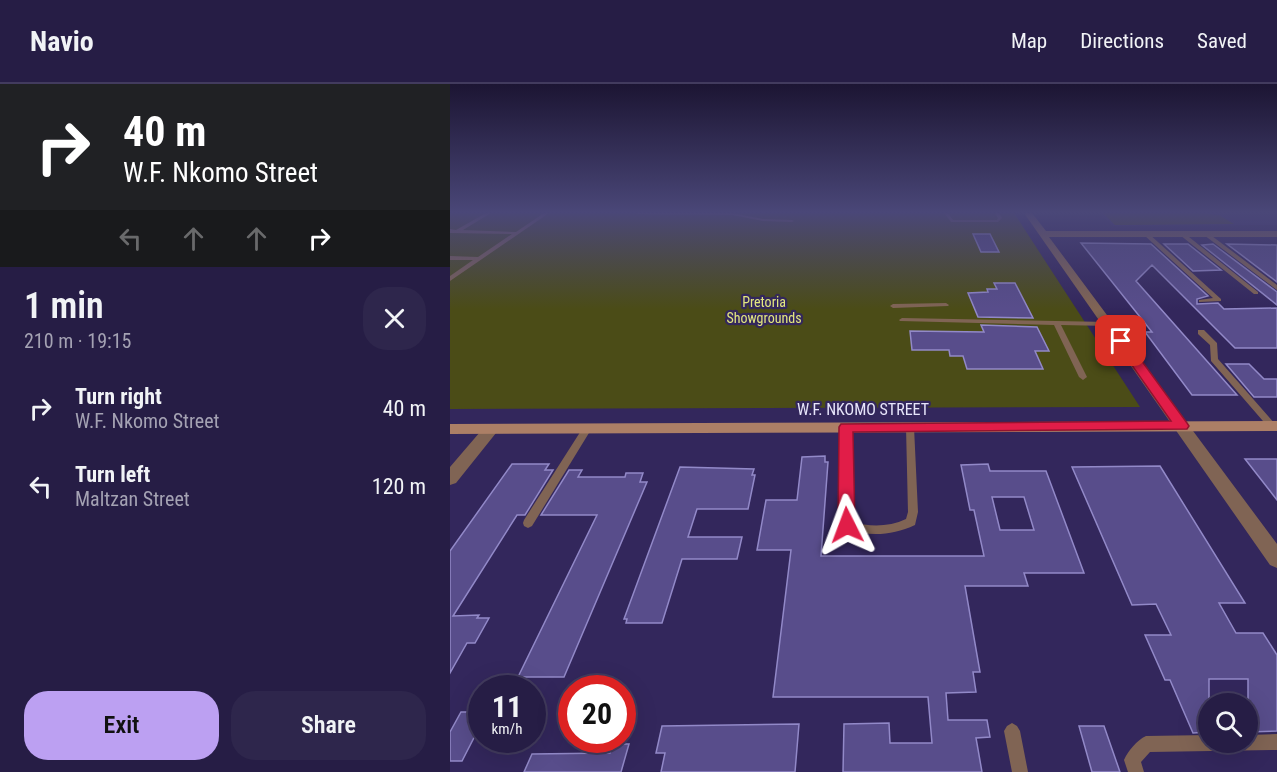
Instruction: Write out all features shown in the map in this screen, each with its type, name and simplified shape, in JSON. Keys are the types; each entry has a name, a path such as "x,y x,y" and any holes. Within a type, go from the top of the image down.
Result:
{"main road":[{"name":"W.F. NKOMO STREET","path":"450,429 1274,426"}],"street":[{"path":"1053,245 1277,559"},
{"path":"450,478 491,429"}],"lane":[{"path":"450,279 499,245"},
{"path":"1158,245 1219,300 1201,301"},
{"path":"1196,245 1256,293"},
{"path":"1221,245 1277,288"},
{"path":"450,258 479,259"},
{"path":"918,305 919,320"},
{"path":"893,306 946,305"},
{"path":"902,320 1108,324"},
{"path":"1056,323 1083,377"},
{"path":"1201,332 1214,345 1214,359 1274,426"},
{"path":"846,427 847,525 884,531 902,527 911,522 913,506 910,427"},
{"path":"528,523 586,428"},
{"path":"1012,731 1020,772"},
{"path":"1136,772 1132,760 1146,744 1277,742"}],"green space":[{"name":"Pretoria Showgrounds","path":"450,245 1035,245 1140,407 450,409"}],"building":[{"path":"978,245 996,245 999,252 981,252"},
{"path":"1083,245 1152,245 1208,296 1197,299 1197,304 1218,303 1224,309 1277,308 1277,348 1235,348 1152,265 1136,281 1237,395 1192,395 1145,332 1152,332"},
{"path":"1165,245 1189,245 1221,270 1193,271"},
{"path":"1202,245 1214,245 1277,292 1277,305"},
{"path":"1228,245 1277,245 1277,282"},
{"path":"994,283 1015,283 1033,318 978,317 968,293 997,289"},
{"path":"981,325 1037,327 1049,351 1035,351 1043,369 967,369 963,356 950,356 949,350 912,350 910,331 984,332"},
{"path":"1226,364 1249,364 1264,379 1277,379 1277,397 1254,397"},
{"path":"825,456 825,462 828,462 821,556 984,556 974,510 970,510 961,465 988,464 990,471 1046,471 1084,573 1024,573 1028,586 965,586 980,672 973,672 976,692 946,693 948,720 987,720 990,737 976,738 982,772 843,772 844,724 889,723 890,743 932,743 928,697 773,697 791,550 757,550 766,500 797,500 802,457","holes":["992,497 1024,497 1034,530 1000,530"]},
{"path":"1245,459 1277,459 1277,500"},
{"path":"512,464 549,464 545,470 553,470 525,515 517,515 453,616 479,615 477,618 489,618 475,643 467,643 450,673 450,551"},
{"path":"1160,466 1245,603 1219,603 1236,633 1263,633 1277,655 1277,731 1258,732 1258,693 1248,693 1248,679 1209,679 1209,693 1198,693 1198,733 1193,733 1170,680 1165,680 1145,635 1171,635 1156,604 1132,605 1072,467"},
{"path":"680,467 754,469 752,475 755,475 748,509 697,509 688,537 742,537 737,559 682,559 662,623 626,623 627,619 624,619"},
{"path":"569,470 582,470 578,477 625,477 626,473 643,473 640,482 647,482 565,675 558,675 558,677 519,675 597,515 541,515"},
{"path":"461,712 468,712 468,749 462,761 450,761 450,732"},
{"path":"799,724 795,772 661,772 665,753 656,753 662,726"},
{"path":"1079,726 1104,726 1120,772 1092,772"},
{"path":"626,753 621,772 524,772 532,754"}],"route":[{"path":"847,525 845,517 846,427 1182,426 1121,341"}]}
